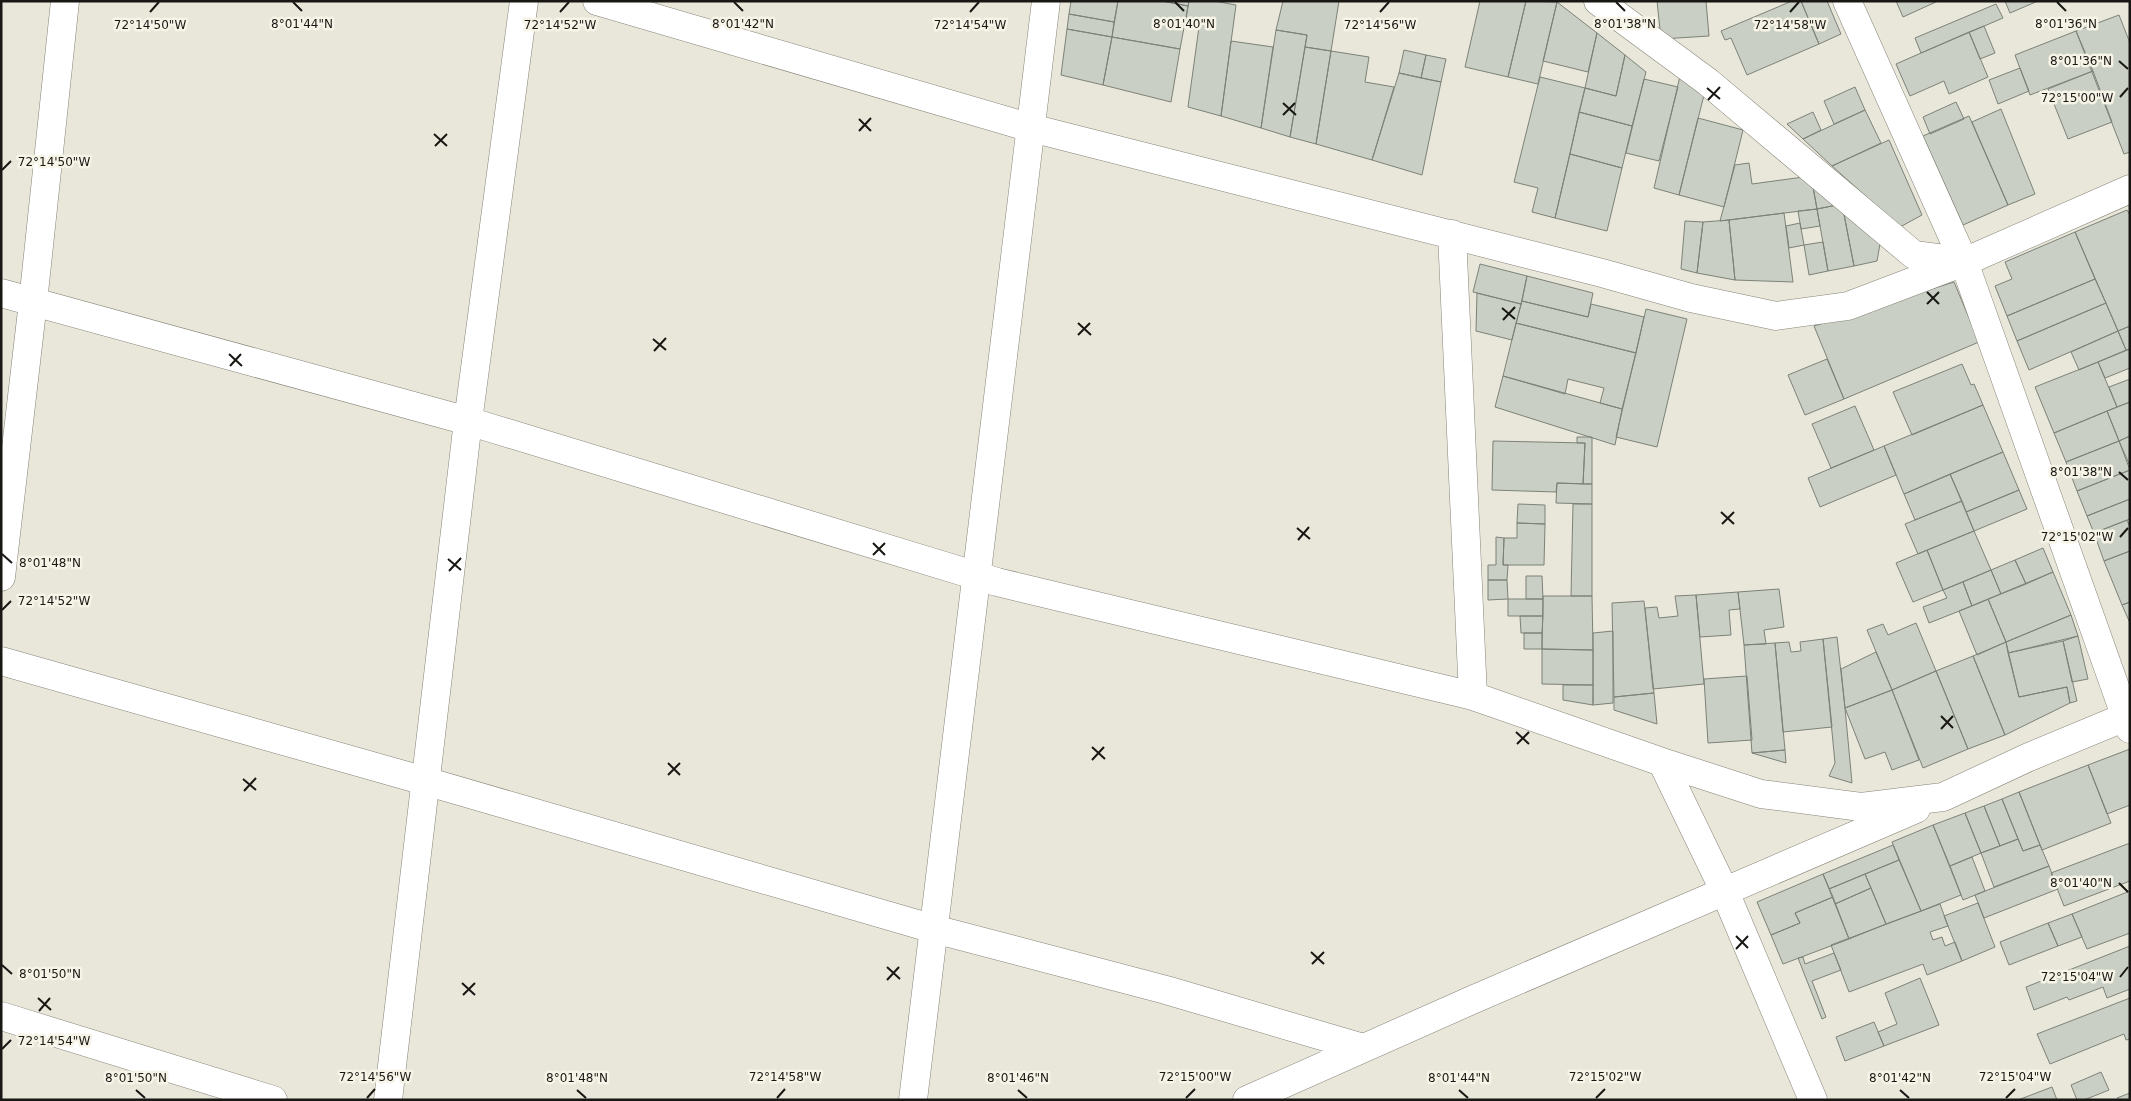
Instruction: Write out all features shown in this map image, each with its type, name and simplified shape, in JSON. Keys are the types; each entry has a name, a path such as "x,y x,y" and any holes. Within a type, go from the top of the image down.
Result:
{"street":[{"path":"1,577 65,1"},
{"path":"388,1100 468,422 524,1"},
{"path":"597,1 1031,128 1602,272 1691,298 1776,316 1848,306 1964,262 2130,190"},
{"path":"912,1100 1046,1"},
{"path":"1598,1 1708,82 1914,255 1964,262"},
{"path":"1247,1100 1943,797 2029,757 2128,720 1964,262 1847,1"},
{"path":"1452,234 1472,696"},
{"path":"1,293 468,422 975,575 1472,696 1761,794 1861,807 1943,797"},
{"path":"1,661 425,781 934,929 1166,990 1363,1048"},
{"path":"1662,762 1725,892 1813,1100"},
{"path":"1,1016 273,1100"}],"building":[{"path":"1071,1 1118,1 1114,22 1069,14"},
{"path":"1118,1 1162,1 1188,6 1180,49 1112,37"},
{"path":"1162,1 1189,1 1188,6"},
{"path":"1189,1 1214,1 1236,5 1221,116 1188,107 1199,27 1185,24"},
{"path":"1283,1 1339,1 1331,51 1305,47 1307,35 1276,30"},
{"path":"1480,1 1526,1 1508,77 1465,67"},
{"path":"1526,1 1557,2 1538,84 1508,77"},
{"path":"1657,1 1706,1 1709,36 1661,39"},
{"path":"1792,1 1801,1 1819,44 1747,75 1731,38 1725,40 1721,31"},
{"path":"1801,1 1827,1 1841,34 1819,44"},
{"path":"1896,1 1938,1 1903,17"},
{"path":"2005,1 2038,1 2010,13"},
{"path":"1557,2 1597,33 1588,72 1543,61"},
{"path":"1996,4 2003,18 1921,53 1915,38"},
{"path":"1069,14 1114,22 1112,37 1067,29"},
{"path":"2119,15 2130,43 2130,152 2124,154 2076,31"},
{"path":"1984,26 1995,53 1980,59 1969,32"},
{"path":"1067,29 1112,37 1103,85 1061,75"},
{"path":"1276,30 1307,35 1290,137 1261,128"},
{"path":"2076,31 2093,71 2030,95 2015,55"},
{"path":"1969,32 1988,77 1949,94 1944,81 1910,96 1896,64"},
{"path":"1597,33 1625,55 1616,96 1585,88"},
{"path":"1112,37 1180,49 1171,102 1103,85"},
{"path":"1231,41 1273,47 1261,128 1221,116"},
{"path":"1305,47 1331,51 1316,144 1290,137"},
{"path":"1404,50 1426,55 1421,78 1399,73"},
{"path":"1331,51 1369,57 1365,82 1394,87 1372,160 1316,144"},
{"path":"1426,55 1446,59 1441,82 1421,78"},
{"path":"1625,55 1646,72 1632,126 1579,112 1585,88 1616,96"},
{"path":"2020,68 2029,91 1998,104 1989,80"},
{"path":"2093,71 2112,122 2068,139 2048,89"},
{"path":"1399,73 1441,82 1422,175 1372,160"},
{"path":"1680,76 1705,91 1679,195 1654,188"},
{"path":"1540,77 1585,88 1555,218 1532,212 1538,188 1514,182"},
{"path":"1644,79 1678,87 1659,161 1626,153"},
{"path":"1855,87 1865,110 1834,124 1824,101"},
{"path":"1956,102 1964,119 1930,134 1923,117"},
{"path":"2001,109 2035,194 2008,205 1972,122"},
{"path":"1865,110 1881,143 1832,166 1803,139"},
{"path":"1579,112 1632,126 1622,168 1570,154"},
{"path":"1813,112 1821,130 1803,139 1787,124"},
{"path":"1969,116 2008,205 1963,225 1923,136"},
{"path":"1698,118 1743,130 1724,207 1679,195"},
{"path":"1889,140 1922,215 1900,227 1832,166"},
{"path":"1570,154 1622,168 1607,231 1555,218"},
{"path":"1749,163 1752,184 1811,176 1817,209 1720,221 1735,165"},
{"path":"1811,176 1842,204 1817,209"},
{"path":"1842,204 1881,238 1877,261 1854,266"},
{"path":"1842,204 1854,266 1828,271 1817,209"},
{"path":"1817,209 1820,226 1801,229 1798,211"},
{"path":"2127,210 2130,215 2130,326 2118,331 2075,232"},
{"path":"1784,213 1793,282 1735,280 1729,220"},
{"path":"1729,220 1735,280 1697,273 1703,222"},
{"path":"1685,221 1703,222 1697,273 1681,269"},
{"path":"1800,223 1804,245 1789,248 1786,226"},
{"path":"2075,232 2095,279 2007,316 1995,286 2012,279 2005,262"},
{"path":"1823,242 1828,271 1809,275 1804,245"},
{"path":"1480,264 1527,276 1521,304 1473,292"},
{"path":"1527,276 1593,293 1588,317 1522,301"},
{"path":"2095,279 2106,303 2017,341 2007,316"},
{"path":"1954,282 1979,342 1844,399 1814,326"},
{"path":"1477,293 1521,304 1512,340 1476,331"},
{"path":"1522,301 1588,317 1591,304 1644,317 1636,353 1516,323"},
{"path":"2106,303 2118,331 2029,370 2017,341"},
{"path":"1646,309 1687,319 1657,447 1616,437"},
{"path":"1516,323 1636,353 1622,409 1600,403 1604,388 1568,379 1565,394 1503,376"},
{"path":"2130,326 2130,349 2126,350 2118,331"},
{"path":"2118,331 2126,350 2079,370 2071,352"},
{"path":"2130,349 2130,368 2105,378 2098,362"},
{"path":"1827,359 1844,399 1805,415 1788,375"},
{"path":"2098,362 2117,407 2054,433 2035,387"},
{"path":"1962,364 1971,385 1974,384 1983,405 1912,435 1893,392"},
{"path":"1503,376 1622,409 1615,445 1495,407"},
{"path":"2130,379 2130,402 2117,407 2109,387"},
{"path":"2130,402 2130,436 2119,441 2107,411"},
{"path":"1983,405 2003,452 1904,494 1884,446"},
{"path":"1855,406 1874,450 1831,468 1812,424"},
{"path":"2107,411 2119,441 2066,462 2054,433"},
{"path":"2130,436 2130,466 2119,441"},
{"path":"1577,437 1592,437 1592,484 1583,484 1585,443 1577,443"},
{"path":"1493,441 1585,443 1583,484 1557,483 1556,492 1492,490"},
{"path":"2119,441 2130,470 2077,491 2066,462"},
{"path":"1884,446 1896,475 1820,507 1808,478"},
{"path":"2003,452 2019,490 1966,512 1950,474"},
{"path":"2130,470 2130,499 2087,516 2077,491"},
{"path":"1950,474 1962,501 1915,520 1904,494"},
{"path":"1557,483 1592,484 1592,504 1556,503"},
{"path":"2019,490 2027,509 1974,531 1966,512"},
{"path":"2130,499 2130,519 2094,533 2087,516"},
{"path":"1962,501 1974,531 1918,554 1905,524"},
{"path":"1518,504 1545,505 1545,524 1517,523"},
{"path":"1573,504 1592,504 1592,596 1571,596"},
{"path":"2127,520 2130,527 2130,551 2104,561 2094,533"},
{"path":"1517,523 1545,524 1544,565 1503,565 1504,538 1517,538"},
{"path":"1974,531 1991,570 1943,590 1927,550"},
{"path":"1496,537 1504,538 1503,565 1508,565 1507,580 1488,580 1488,565 1496,565"},
{"path":"2043,548 2053,572 2026,584 2015,560"},
{"path":"1927,550 1943,590 1913,602 1896,563"},
{"path":"2130,551 2130,602 2122,605 2104,561"},
{"path":"2015,560 2026,584 2001,594 1991,570"},
{"path":"1991,570 2001,594 1972,606 1963,582"},
{"path":"2053,572 2071,615 2006,642 1988,599"},
{"path":"1526,576 1542,576 1543,599 1526,599"},
{"path":"1488,580 1507,580 1508,599 1488,600"},
{"path":"1963,582 1972,606 1929,623 1923,607 1947,598 1943,590"},
{"path":"1779,589 1784,627 1764,630 1766,644 1744,645 1738,592"},
{"path":"1738,592 1740,609 1729,610 1731,635 1700,637 1696,595"},
{"path":"1696,595 1704,684 1653,689 1645,608 1657,607 1659,618 1678,616 1675,596"},
{"path":"1543,596 1592,596 1593,650 1542,649"},
{"path":"1508,599 1543,599 1543,616 1508,616"},
{"path":"1988,599 2006,642 1977,655 1959,611"},
{"path":"1644,601 1654,693 1614,697 1612,603"},
{"path":"2130,602 2130,623 2122,605"},
{"path":"2071,615 2078,636 2008,653 2006,642"},
{"path":"1520,616 1543,616 1542,633 1521,633"},
{"path":"1916,623 1936,671 1892,690 1867,630 1883,624 1888,635"},
{"path":"1613,631 1613,703 1593,705 1593,633"},
{"path":"1524,633 1542,633 1542,649 1524,649"},
{"path":"2078,636 2088,679 2072,682 2063,641"},
{"path":"1837,637 1852,783 1829,776 1835,763 1823,639"},
{"path":"1823,639 1832,727 1783,732 1775,643 1789,642 1791,652 1801,651 1800,642"},
{"path":"2063,641 2077,701 2070,703 2067,687 2019,697 2008,653"},
{"path":"2006,642 2019,697 2067,687 2070,703 2005,735 1973,656"},
{"path":"1775,643 1785,750 1752,753 1744,645"},
{"path":"1542,649 1593,650 1593,685 1542,684"},
{"path":"1876,652 1892,690 1845,708 1841,669"},
{"path":"1973,656 2005,735 1968,749 1936,671"},
{"path":"1936,671 1968,749 1923,768 1892,690"},
{"path":"1747,676 1752,740 1708,743 1704,679"},
{"path":"1563,685 1593,685 1593,705 1563,700"},
{"path":"1892,690 1919,760 1892,770 1885,752 1865,759 1845,708"},
{"path":"1654,693 1657,724 1614,710 1614,697"},
{"path":"2130,749 2130,805 2107,814 2088,765"},
{"path":"1785,750 1786,763 1752,753"},
{"path":"2088,765 2111,823 2042,850 2019,792"},
{"path":"2019,792 2040,845 2023,851 2002,799"},
{"path":"2002,799 2018,839 2000,846 1984,806"},
{"path":"1984,806 2000,846 1981,853 1965,813"},
{"path":"1965,813 1981,853 1950,866 1933,825"},
{"path":"1933,825 1961,895 1921,911 1892,842"},
{"path":"2018,839 2023,851 2040,845 2049,866 1994,887 1981,853"},
{"path":"2130,843 2130,881 2064,906 2051,873"},
{"path":"1893,845 1899,860 1829,889 1823,874"},
{"path":"1972,857 1985,891 1963,900 1950,866"},
{"path":"1899,860 1921,911 1886,924 1865,874"},
{"path":"2049,866 2058,889 1984,918 1975,895"},
{"path":"1823,874 1833,897 1795,913 1800,923 1771,935 1757,902"},
{"path":"1865,874 1871,888 1835,904 1829,889"},
{"path":"1871,888 1886,924 1849,939 1835,904"},
{"path":"2130,891 2130,933 2087,949 2072,914"},
{"path":"1833,897 1849,939 1783,964 1771,935 1800,923 1795,913"},
{"path":"1978,903 1995,947 1962,961 1944,916"},
{"path":"1940,904 1948,926 1930,932 1933,940 1942,937 1945,946 1955,942 1962,961 1927,975 1923,964 1849,992 1831,945"},
{"path":"2072,914 2082,937 2058,946 2048,923"},
{"path":"2048,923 2058,946 2009,965 2000,942"},
{"path":"2130,946 2130,989 2107,998 2103,987 2069,1000 2067,997 2034,1010 2026,987"},
{"path":"1834,953 1841,970 1812,981 1826,1017 1822,1019 1798,958 1803,957 1805,964"},
{"path":"1920,978 1939,1025 1884,1046 1878,1032 1897,1024 1885,993"},
{"path":"2130,998 2130,1039 2126,1040 2124,1034 2050,1064 2037,1034"},
{"path":"1874,1022 1884,1046 1845,1061 1836,1037"},
{"path":"2101,1072 2109,1090 2084,1100 2077,1100 2071,1085"},
{"path":"2052,1087 2057,1100 2018,1100"},
{"path":"2130,1093 2130,1100 2118,1100 2117,1098"}]}
